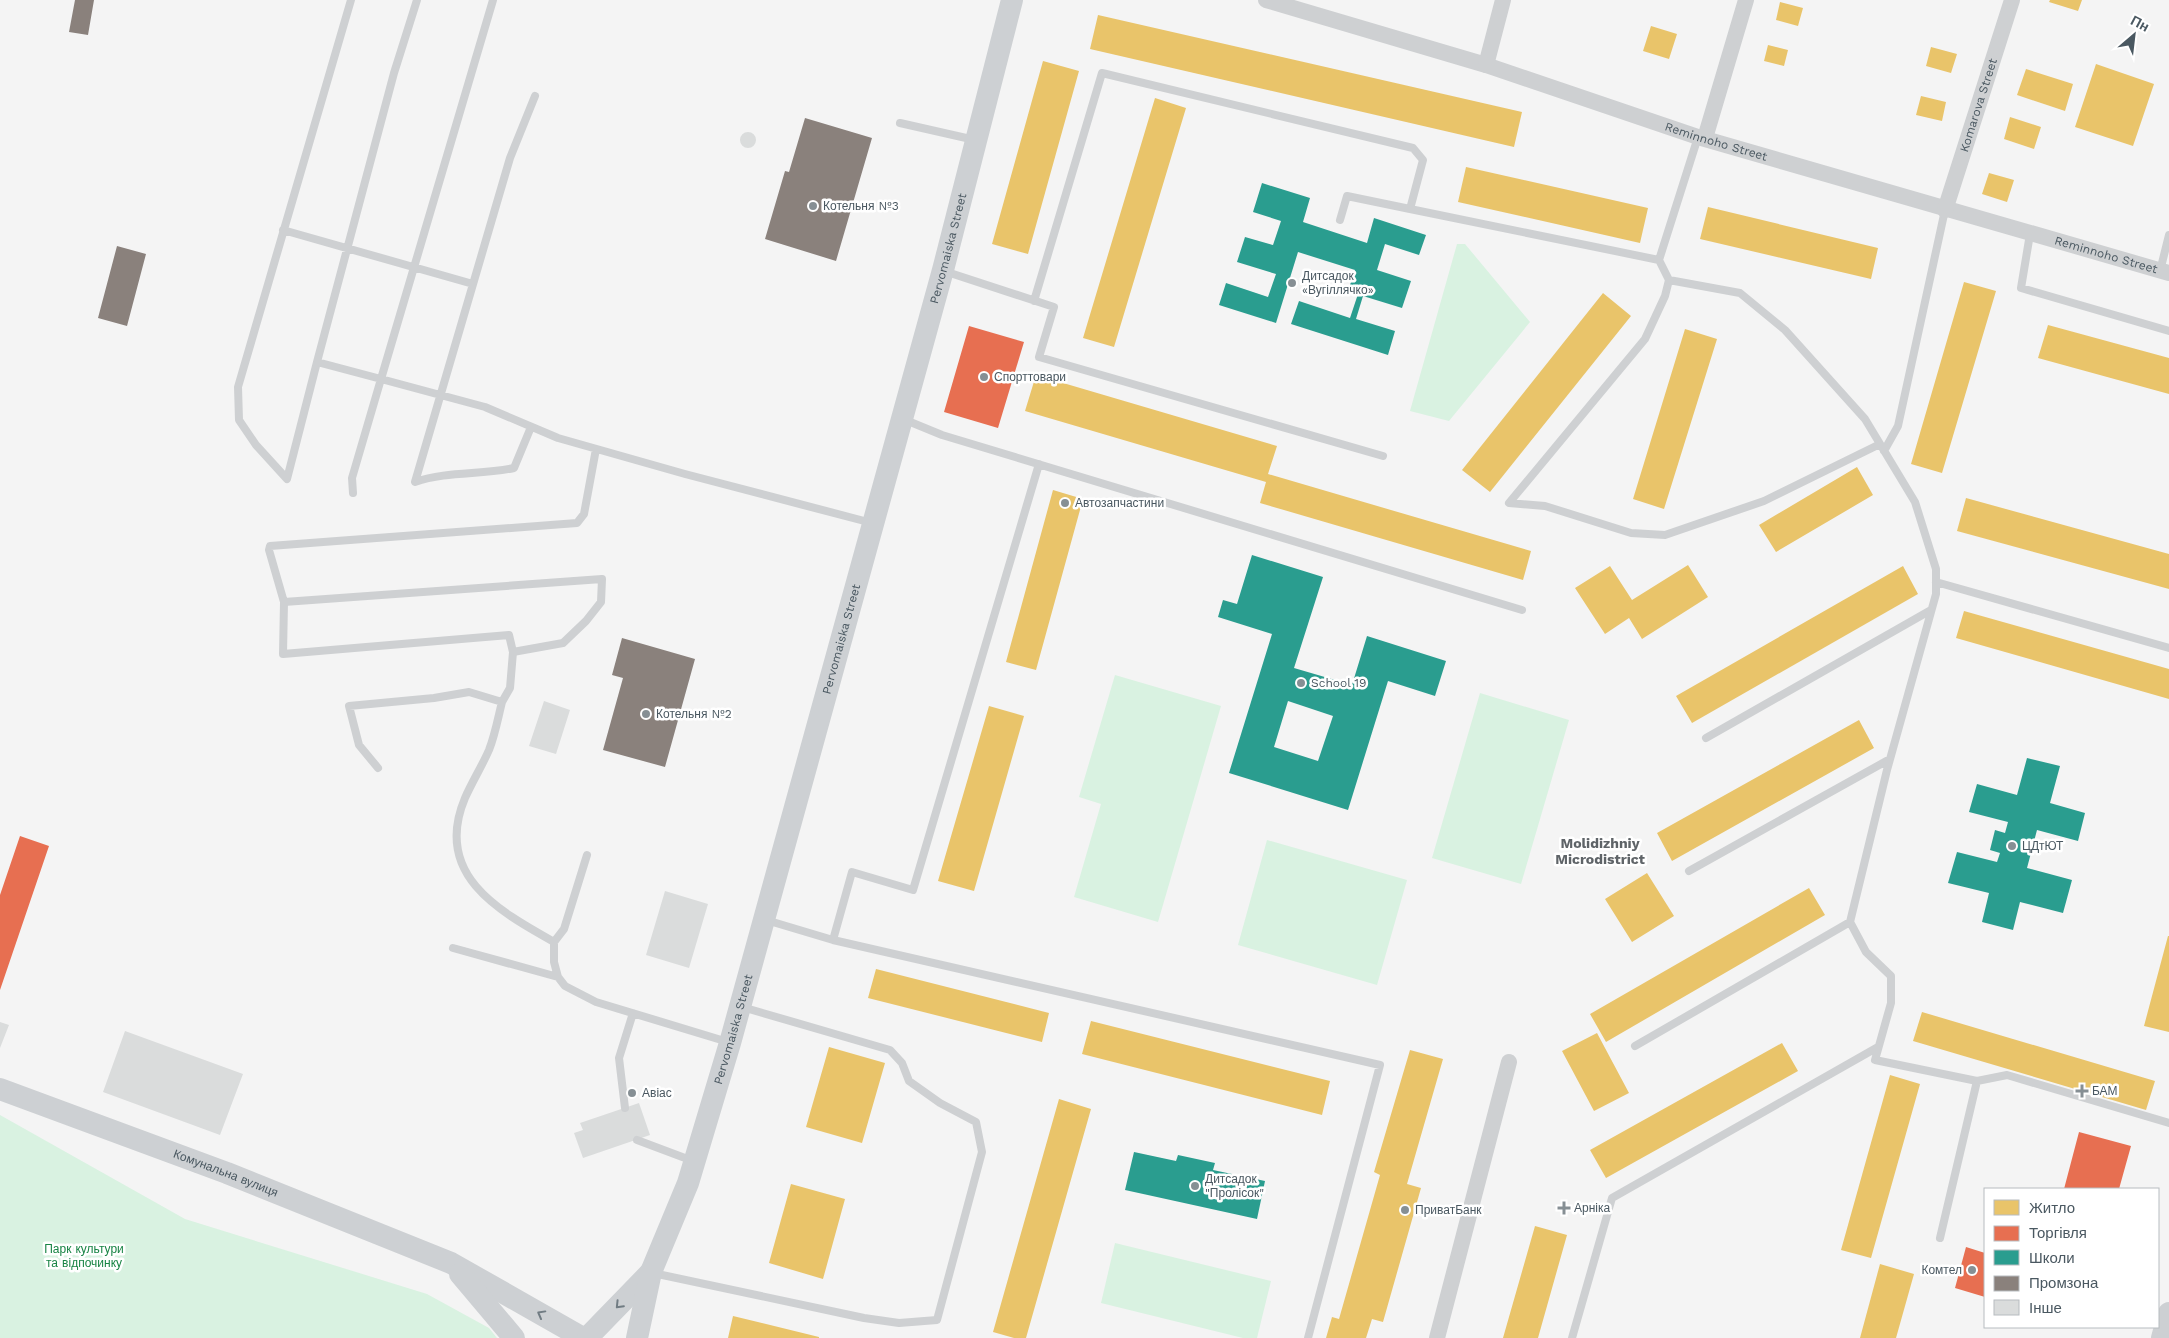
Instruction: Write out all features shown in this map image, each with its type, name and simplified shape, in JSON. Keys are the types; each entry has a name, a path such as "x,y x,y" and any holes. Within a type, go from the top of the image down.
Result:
{"main road":[{"name":"Pervomaiska Street","path":"637,1338 651,1272 665,1242 694,1161 765,920 872,523 943,270 1012,0"},
{"name":"Комунальна вулиця","path":"0,1089 227,1173 451,1263 589,1338"},
{"name":"Комунальна вулиця","path":"451,1263 514,1338"},
{"name":"Pervomaiska Street","path":"589,1338 651,1272"},
{"path":"2162,1338 2169,1313"}],"street":[{"name":"Reminnoho Street","path":"1266,0 1307,5 1701,138 2164,272"},
{"path":"1486,65 1503,0"},
{"path":"1701,138 1746,0"},
{"name":"Komarova Street","path":"1945,210 2012,0"},
{"path":"1437,1338 1509,1062"}],"lane":[{"path":"351,0 238,387 238,420 256,445 287,479 394,73 417,0"},
{"path":"353,493 352,478 493,0"},
{"path":"1034,301 1102,73 1413,148 1423,160 1410,209"},
{"path":"531,426 514,468 490,473 436,475 415,482 510,158 535,96"},
{"path":"900,123 977,140"},
{"path":"1701,138 1659,260 1669,280 1665,296 1645,339 1509,503 1545,506 1631,533 1665,535 1764,501 1882,447 1898,426 1945,210"},
{"path":"1340,220 1347,196 1659,260"},
{"path":"283,230 473,284"},
{"path":"2030,234 2021,288 2169,331"},
{"path":"2164,272 2169,234"},
{"path":"943,270 1054,307 1039,357 1383,456"},
{"path":"1669,280 1740,293 1786,330 1865,419 1915,502 1936,569 1936,582 1931,610 1890,759 1850,922 1866,952 1892,976 1892,1003 1874,1060 1977,1081 2007,1075 2169,1123"},
{"path":"317,362 485,407 558,438 872,523"},
{"path":"902,418 942,435 1522,610"},
{"path":"554,942 514,919 478,890 463,869 456,840 465,800 490,748 502,702 510,688 513,652 509,635 282,654 284,602 269,550 270,546 577,522 584,514 596,449"},
{"path":"833,940 852,872 913,890 1039,464"},
{"path":"284,602 602,579 601,602 586,621 563,643 513,652"},
{"path":"1936,582 2169,648"},
{"path":"1706,738 1931,610"},
{"path":"378,768 359,745 348,706 434,698 469,692 502,702"},
{"path":"1689,871 1890,759"},
{"path":"587,855 564,929 554,942 554,962 558,977 565,986 596,1002 730,1043"},
{"path":"765,920 833,940 1380,1066 1308,1338"},
{"path":"1635,1046 1850,922"},
{"path":"453,948 558,977"},
{"path":"651,1272 864,1318 899,1323 937,1320 982,1152 976,1122 940,1103 909,1081 902,1063 890,1050 740,1007"},
{"path":"625,1108 619,1058 633,1013"},
{"path":"1572,1338 1612,1198 1878,1047"},
{"path":"1940,1238 1977,1081"},
{"path":"637,1140 694,1161"}],"green space":[{"path":"1457,244 1465,244 1530,322 1449,421 1410,411"},
{"path":"1115,675 1221,706 1158,922 1074,897 1101,804 1079,797"},
{"path":"1480,693 1569,720 1521,884 1432,858"},
{"path":"1267,840 1407,880 1377,985 1238,945"},
{"name":"Парк культури та відпочинку","path":"0,1115 185,1219 427,1294 489,1328 497,1338 0,1338"},
{"path":"1115,1243 1271,1281 1257,1338 1243,1338 1101,1303"}],"building: Житло":[{"path":"2050,0 2082,0 2078,11 2049,2"},
{"path":"1780,2 1803,8 1798,26 1776,20"},
{"path":"1098,15 1522,112 1514,147 1090,49"},
{"path":"1651,26 1677,34 1669,59 1643,51"},
{"path":"1768,45 1788,50 1784,66 1764,61"},
{"path":"1931,47 1957,54 1951,73 1926,66"},
{"path":"1043,61 1079,71 1028,254 992,244"},
{"path":"2096,64 2154,84 2133,146 2075,127"},
{"path":"2026,69 2073,84 2065,111 2017,95"},
{"path":"1921,96 1946,102 1942,121 1916,115"},
{"path":"1155,98 1186,108 1114,347 1083,338"},
{"path":"2010,117 2041,127 2034,149 2004,139"},
{"path":"1466,167 1648,208 1640,243 1458,202"},
{"path":"1989,173 2014,180 2007,202 1982,194"},
{"path":"1708,207 1878,248 1871,279 1700,239"},
{"path":"1964,282 1996,291 1942,473 1911,464"},
{"path":"1603,293 1631,316 1490,492 1462,470"},
{"path":"2048,325 2169,358 2169,394 2038,358"},
{"path":"1685,329 1717,339 1664,509 1633,499"},
{"path":"1036,375 1277,446 1268,474 1531,551 1523,580 1260,503 1266,482 1025,411"},
{"path":"1857,467 1873,495 1776,552 1759,525"},
{"path":"1053,490 1083,499 1036,670 1006,662"},
{"path":"1966,498 2169,554 2169,589 1957,531"},
{"path":"1688,565 1708,597 1642,639 1629,618 1605,634 1575,588 1610,566 1632,600"},
{"path":"1903,566 1918,594 1692,723 1676,696"},
{"path":"1964,611 2169,669 2169,699 1956,638"},
{"path":"989,706 1024,716 974,891 938,881"},
{"path":"1859,720 1874,748 1672,861 1657,833"},
{"path":"1647,873 1674,916 1632,942 1605,899"},
{"path":"1809,888 1825,915 1606,1042 1590,1014"},
{"path":"2169,936 2169,1032 2144,1026"},
{"path":"876,969 1049,1013 1042,1042 868,998"},
{"path":"1922,1012 2155,1081 2146,1110 1913,1041"},
{"path":"1091,1021 1330,1081 1322,1115 1082,1054"},
{"path":"1597,1033 1629,1093 1594,1111 1562,1051"},
{"path":"1782,1043 1798,1071 1606,1178 1590,1150"},
{"path":"829,1047 885,1063 862,1143 806,1127"},
{"path":"1410,1050 1443,1059 1407,1184 1421,1188 1383,1322 1372,1319 1366,1338 1326,1338 1332,1317 1339,1319 1380,1175 1374,1172"},
{"path":"1890,1075 1920,1084 1871,1258 1841,1250"},
{"path":"1059,1099 1091,1109 1026,1338 1014,1338 993,1332"},
{"path":"791,1184 845,1199 823,1279 769,1263"},
{"path":"1535,1226 1567,1235 1538,1338 1503,1338"},
{"path":"1880,1264 1914,1274 1896,1338 1860,1338"},
{"path":"733,1316 819,1337 819,1338 728,1338"}],"building: Торгівля":[{"path":"969,326 1024,342 998,428 944,412"},
{"path":"20,836 49,846 0,990 0,895"},
{"path":"2079,1132 2131,1146 2119,1188 2064,1188"},
{"name":"Комтел","path":"1966,1247 1984,1253 1984,1297 1955,1288"}],"building: Школи":[{"path":"1262,183 1310,198 1303,222 1367,243 1374,218 1426,235 1419,255 1385,244 1377,270 1411,281 1402,308 1363,296 1356,319 1395,331 1388,355 1291,324 1299,301 1350,318 1358,294 1348,291 1355,270 1298,252 1276,323 1219,305 1226,283 1268,297 1276,274 1237,262 1245,237 1273,245 1281,221 1253,212"},
{"name":"School 19","path":"1252,555 1323,577 1294,668 1352,685 1367,636 1446,661 1435,696 1388,681 1348,810 1229,773 1272,634 1218,617 1223,600 1237,604","holes":["1288,701 1333,716 1318,761 1274,747"]},
{"name":"ЦДтЮТ","path":"2027,758 2060,766 2050,803 2085,813 2078,841 2037,830 2027,868 2072,880 2063,913 2020,902 2013,930 1982,922 1989,893 1948,883 1957,852 1997,862 2000,853 1990,850 1995,830 2005,833 2008,822 1969,812 1977,784 2017,795"},
{"name":"Дитсадок \"Пролісок\"","path":"1134,1152 1176,1161 1178,1155 1215,1163 1213,1170 1265,1181 1257,1219 1125,1190"}],"building: Промзона":[{"path":"75,0 94,0 88,35 69,32"},
{"name":"Котельня №3","path":"805,118 872,138 836,261 765,239 785,171 789,172"},
{"path":"117,246 146,254 127,326 98,318"},
{"name":"Котельня №2","path":"622,638 695,659 665,767 603,750 623,678 612,675"}],"building: Інше":[{"path":"748,132 754,134 756,140 754,146 748,148 742,146 740,140 742,134"},
{"path":"544,701 570,710 556,754 529,746"},
{"path":"665,891 708,904 689,968 646,955"},
{"path":"0,1022 9,1025 0,1048"},
{"path":"125,1031 243,1074 220,1135 103,1092"},
{"path":"639,1103 650,1135 583,1158 574,1133 583,1130 580,1123"}],"place":[{"name":"Котельня №3","path":"813,206"},
{"name":"Дитсадок «Вугіллячко»","path":"1292,283"},
{"name":"Спорттовари","path":"984,377"},
{"name":"Автозапчастини","path":"1065,503"},
{"name":"School 19","path":"1301,683"},
{"name":"Котельня №2","path":"646,714"},
{"name":"ЦДтЮТ","path":"2012,846"},
{"name":"БАМ","path":"2082,1091"},
{"name":"Авіас","path":"632,1093"},
{"name":"Дитсадок \"Пролісок\"","path":"1195,1186"},
{"name":"Арніка","path":"1564,1208"},
{"name":"ПриватБанк","path":"1405,1210"},
{"name":"Комтел","path":"1972,1270"}],"district":[{"name":"Molidizhniy Microdistrict","path":"1600,852"}]}
